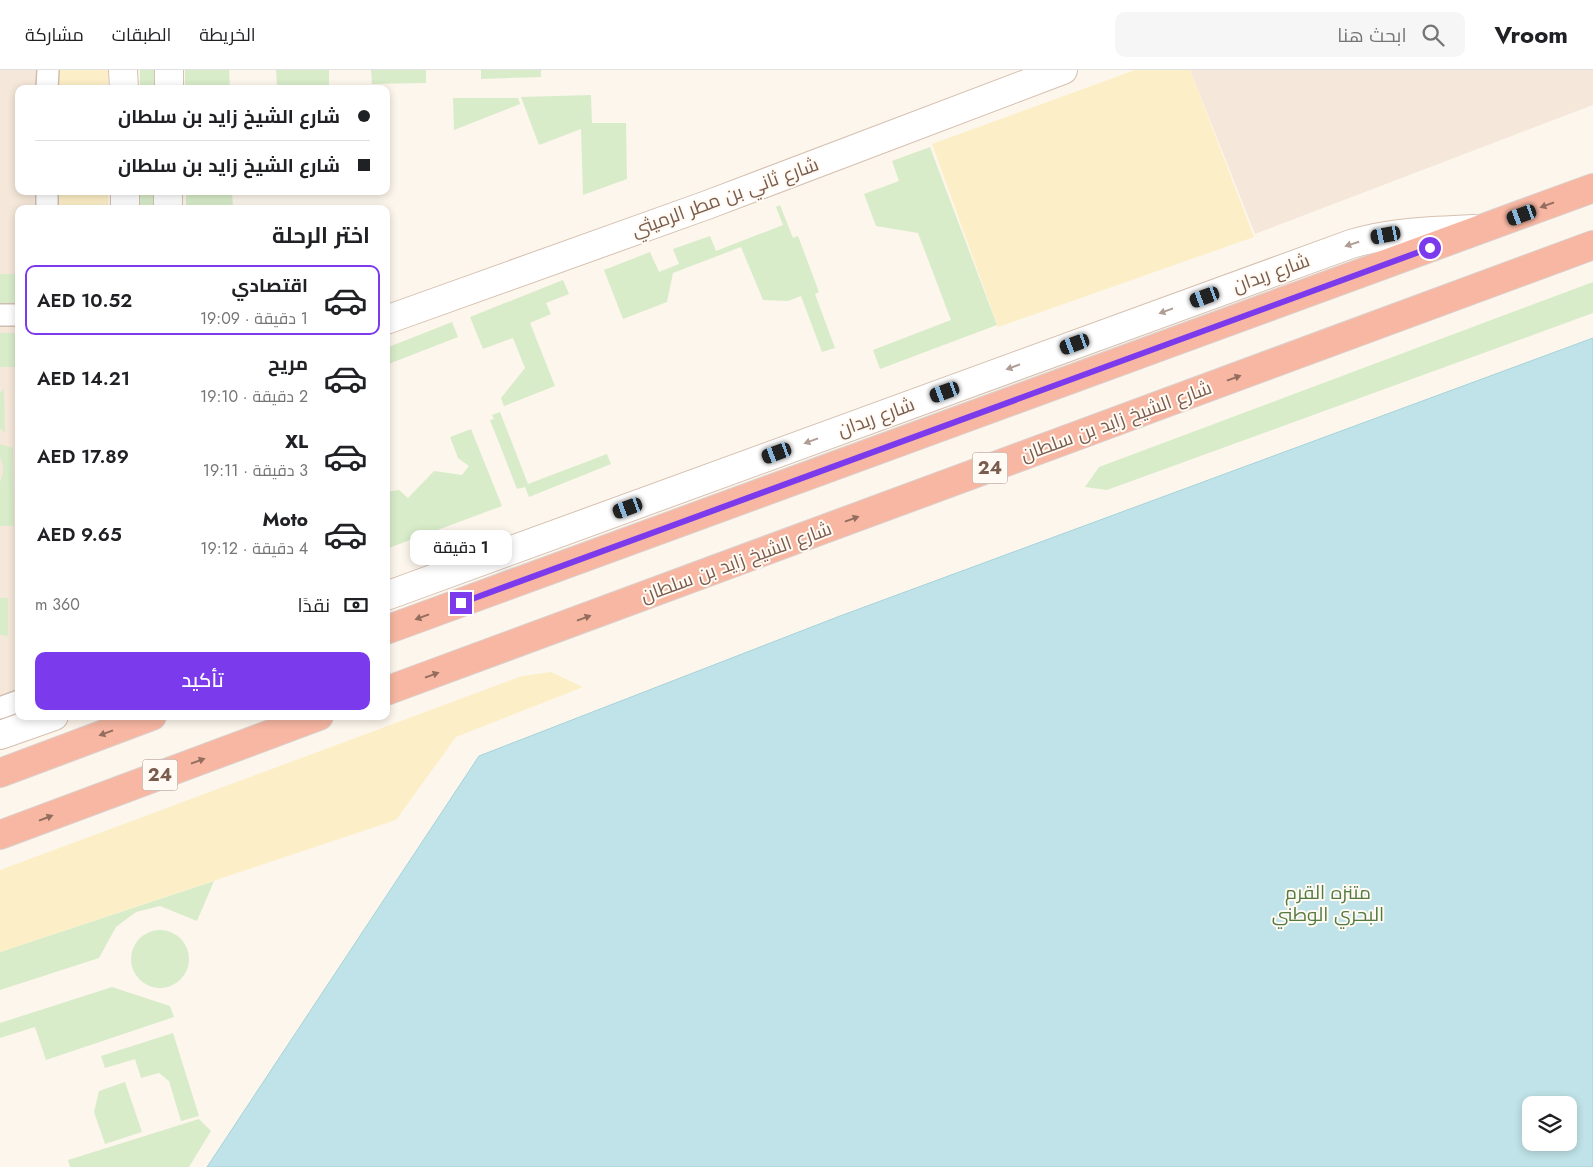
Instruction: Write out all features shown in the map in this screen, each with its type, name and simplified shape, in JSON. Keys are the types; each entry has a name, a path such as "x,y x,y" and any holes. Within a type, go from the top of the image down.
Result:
{"highway":[{"path":"390,629 1593,188"},
{"name":"شارع الشيخ زايد بن سلطان","path":"390,690 1593,245"},
{"path":"0,773 141,720"},
{"name":"24","path":"0,835 308,720"}],"main road":[{"path":"123,70 124,85"},
{"path":"169,70 169,85"},
{"name":"شارع ثاني بن مطر الرميثي","path":"390,319 707,205 1038,75 1063,70"},
{"name":"شارع ربدان","path":"390,595 1351,244 1399,234 1486,228"},
{"path":"0,735 43,720"}],"street":[{"path":"47,85 48,70"},
{"path":"0,315 15,315"},
{"path":"0,708 15,702"}],"shaded area":[{"path":"0,70 104,70 105,85 15,85 15,195 107,195 107,205 15,205 15,699 0,705"},
{"path":"1190,70 1593,70 1593,105 1255,234"}],"green space":[{"path":"140,70 160,70 160,85 140,85"},
{"path":"185,70 229,70 230,85 185,85"},
{"path":"276,70 329,70 329,85 277,85"},
{"path":"371,70 426,70 426,83 372,84"},
{"path":"481,70 541,70 541,77 481,79"},
{"path":"591,95 592,123 626,123 627,179 583,195 581,129 539,145 521,97"},
{"path":"453,98 518,98 520,104 454,130"},
{"path":"930,147 997,325 880,369 873,350 951,320 918,233 876,226 864,194 899,181 892,161"},
{"path":"140,195 160,195 160,205 140,205"},
{"path":"186,195 232,195 233,205 186,205"},
{"path":"780,205 793,238 798,236 819,292 815,294 835,348 822,352 801,296 788,301 763,300 741,247 673,273 667,302 623,319 604,270 650,252 659,272 679,264 673,249 710,236 716,251 783,225 776,207"},
{"path":"0,274 15,274 15,305 0,304"},
{"path":"563,280 569,294 546,303 551,314 530,323 555,386 504,406 501,398 525,368 513,338 483,349 470,317"},
{"path":"1593,282 1593,313 1107,490 1085,487 1099,467"},
{"path":"452,322 458,337 390,363 390,346"},
{"path":"0,333 15,333 15,367 0,367"},
{"path":"4,389 5,433 0,428 0,393"},
{"path":"500,412 528,484 607,454 611,464 529,497 525,487 517,489 490,420 494,419 492,415"},
{"path":"471,429 502,506 390,548 390,491 399,490 408,498 434,471 462,475 469,466 458,458 450,437"},
{"path":"0,444 13,448 14,526 0,526 0,482 3,466 0,457"},
{"path":"0,598 8,598 8,636 0,635"},
{"path":"214,881 197,921 160,906 136,912 116,927 99,958 0,990 0,952"},
{"path":"154,930 166,930 181,938 189,953 189,965 181,980 166,988 154,988 139,980 131,965 131,953 139,938"},
{"path":"112,987 170,1006 174,1017 46,1060 35,1027 0,1038 0,1023"},
{"path":"173,1033 199,1116 181,1121 169,1081 159,1073 141,1078 135,1059 105,1068 101,1056"},
{"path":"125,1082 142,1132 105,1144 94,1112 99,1091"},
{"path":"199,1119 211,1131 189,1167 70,1167 68,1160"}],"sand":[{"path":"58,70 108,70 108,85 58,85"},
{"path":"1135,70 1190,70 1254,237 998,327 932,144"},
{"path":"58,195 108,195 108,205 58,205"},
{"path":"551,672 583,687 456,737 396,820 0,952 0,870 522,676"}],"water":[{"name":"متنزه القرم البحري الوطني","path":"1593,338 1593,1167 207,1167 479,756 840,616"}],"route":[{"path":"461,603 1430,248"}]}
